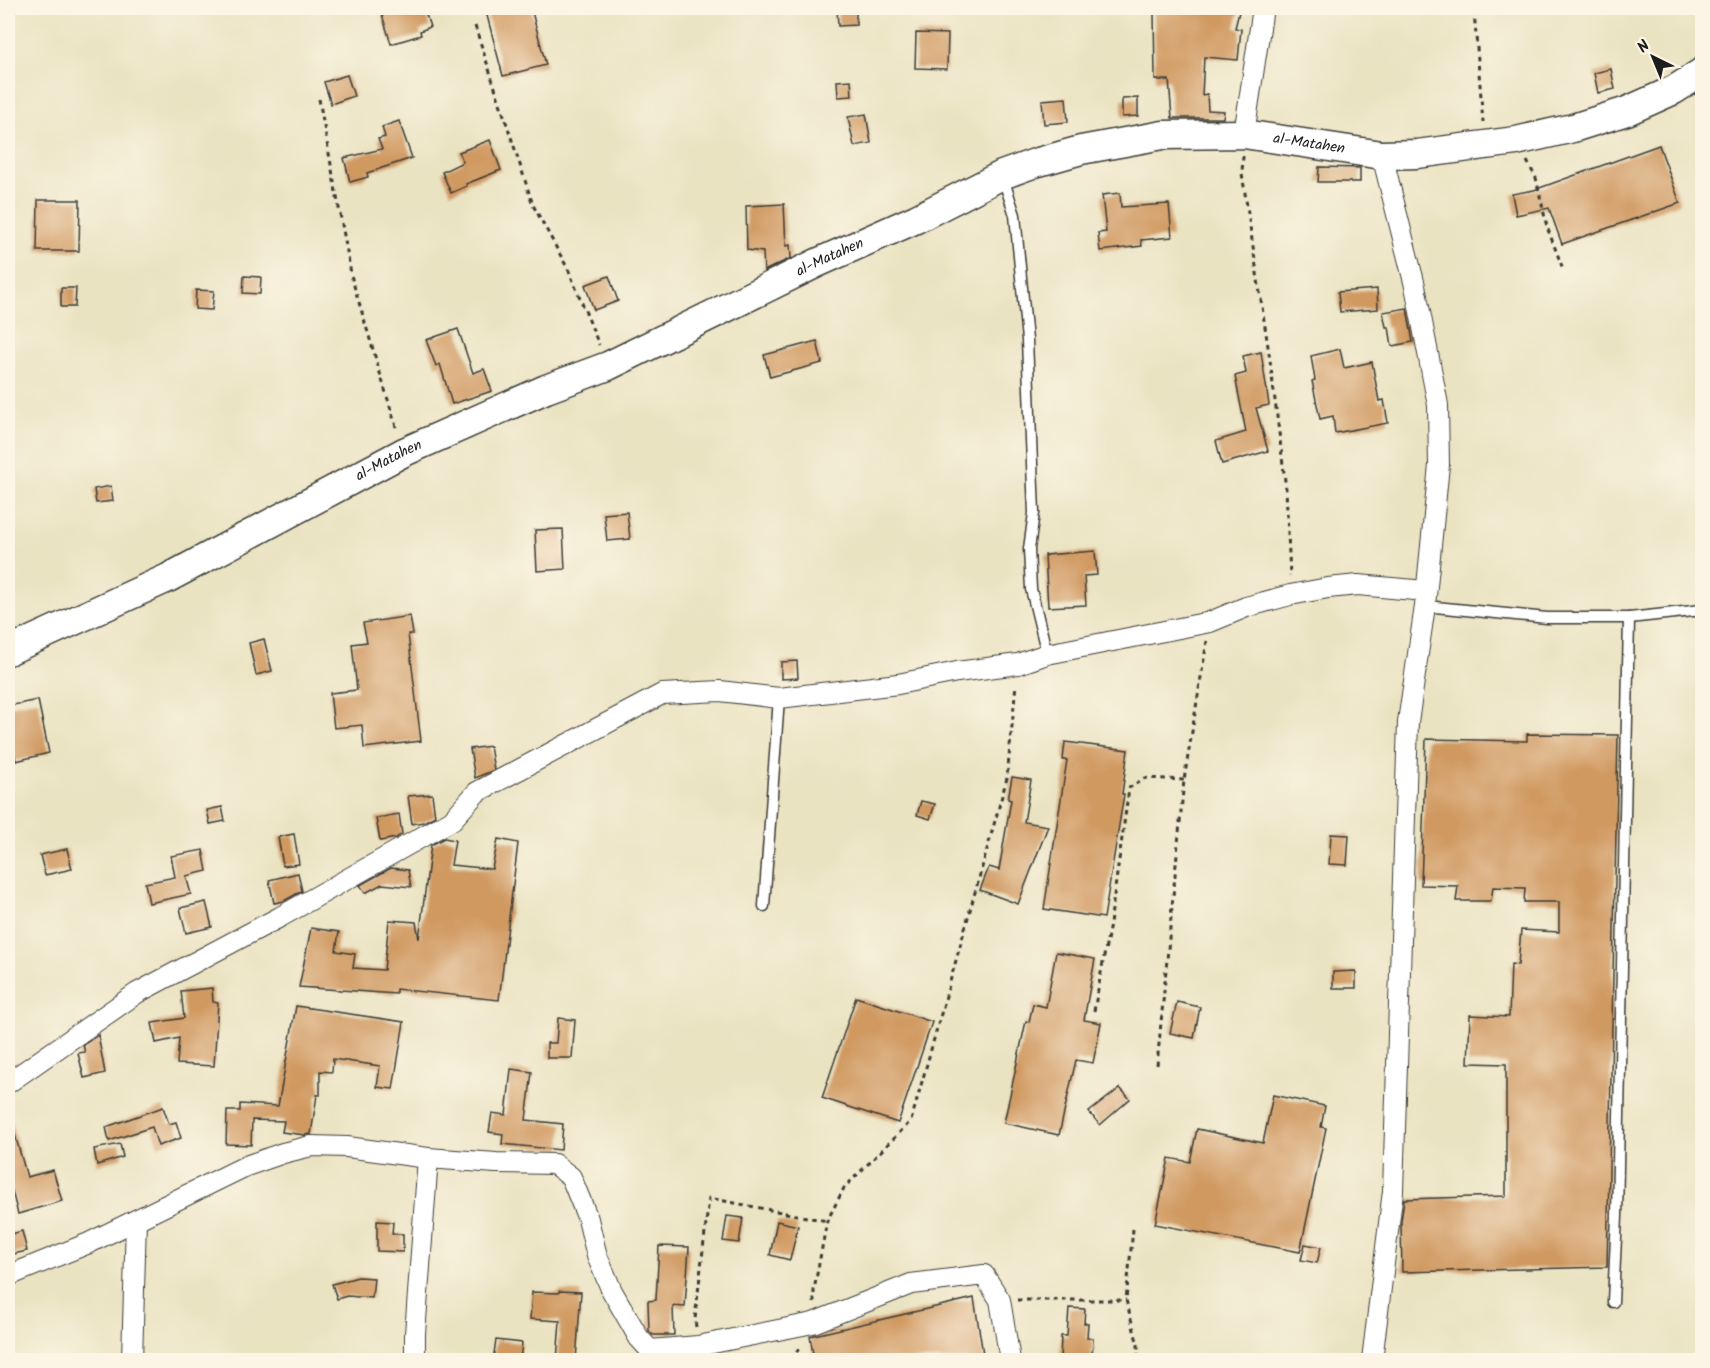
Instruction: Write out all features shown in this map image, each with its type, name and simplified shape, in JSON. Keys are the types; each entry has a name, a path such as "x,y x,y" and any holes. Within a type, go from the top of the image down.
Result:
{"main road":[{"name":"al-Matahen","path":"8,651 168,578 404,452 546,390 608,366 817,263 916,219 1002,174 1081,150 1163,135 1244,134 1383,155 1417,154 1516,141 1573,128 1627,111 1674,90 1702,72"}],"street":[{"path":"1244,134 1263,8"},
{"path":"1372,1360 1393,1191 1408,722 1434,532 1439,465 1438,405 1415,286 1383,155"},
{"path":"8,1083 137,993 452,820 477,792 662,694 720,691 779,698 898,684 957,672 1018,664 1047,654 1210,622 1246,607 1290,595 1358,585 1425,598"},
{"path":"8,1276 88,1243 246,1166 311,1146 386,1151 429,1158 496,1163 554,1164 571,1177 588,1219 597,1256 612,1291 639,1338 650,1350 698,1346 813,1323 911,1284 984,1275 1000,1300 1010,1360"},
{"path":"415,1360 429,1158"},
{"path":"132,1360 136,1220"}],"lane":[{"path":"1002,174 1015,215 1027,340 1034,513 1029,549 1031,589 1047,654"},
{"path":"1425,598 1547,618 1629,618 1702,610"},
{"path":"1613,1302 1617,1216 1629,618"},
{"path":"764,906 779,698"}],"path":[{"path":"1474,11 1485,145"},
{"path":"475,26 534,205 569,272 608,366"},
{"path":"319,99 352,279 404,452"},
{"path":"1244,134 1242,172 1270,360 1286,489 1290,595"},
{"path":"1516,141 1536,178 1547,227 1563,269"},
{"path":"1157,1065 1184,780 1210,622"},
{"path":"792,1360 813,1323 814,1290 827,1221 844,1188 911,1121 1006,778 1018,664"},
{"path":"1094,1011 1110,924 1129,788 1145,778 1184,780"},
{"path":"698,1346 695,1319 709,1198 827,1221"},
{"path":"1133,1229 1126,1300 1138,1345 1138,1360"},
{"path":"1000,1300 1126,1300"}],"building":[{"path":"380,8 424,8 430,27 420,31 421,35 391,44"},
{"path":"485,8 531,8 546,65 503,76"},
{"path":"837,8 856,8 856,25 838,26"},
{"path":"1156,8 1240,8 1235,28 1241,29 1238,60 1204,57 1202,95 1207,94 1208,110 1224,111 1223,118 1172,118 1169,80 1155,80 1154,12 1157,12"},
{"path":"916,33 948,34 947,69 915,68"},
{"path":"1611,69 1615,89 1598,93 1594,73"},
{"path":"347,75 354,96 331,104 324,82"},
{"path":"851,80 852,96 838,97 837,81"},
{"path":"1066,98 1068,122 1044,124 1042,100"},
{"path":"1138,98 1138,116 1122,117 1122,99"},
{"path":"866,114 871,143 854,146 848,117"},
{"path":"399,121 412,158 367,173 368,177 350,182 344,158 382,149 378,139 385,137 382,127"},
{"path":"490,140 501,170 466,184 467,186 451,193 442,172 463,162 459,152"},
{"path":"1659,145 1680,203 1562,244 1549,208 1516,215 1512,194 1534,190"},
{"path":"1319,167 1360,168 1360,182 1318,182"},
{"path":"1120,193 1121,207 1169,204 1172,237 1141,240 1142,246 1100,251 1098,233 1106,232 1102,195"},
{"path":"38,200 80,200 79,251 37,251"},
{"path":"784,204 786,246 790,245 791,258 764,271 763,252 747,250 746,206"},
{"path":"244,276 261,277 260,294 243,293"},
{"path":"609,276 618,301 594,310 585,285"},
{"path":"61,288 76,288 75,307 61,307"},
{"path":"1377,289 1378,309 1340,312 1338,292"},
{"path":"196,290 214,291 212,310 195,309"},
{"path":"1407,308 1413,342 1392,346 1389,327 1386,327 1383,312"},
{"path":"458,329 473,373 484,369 492,391 452,404 440,364 436,366 426,340"},
{"path":"817,341 822,363 770,377 764,355"},
{"path":"1340,349 1344,368 1372,362 1379,401 1384,400 1388,423 1335,433 1333,416 1320,419 1312,381 1315,380 1311,356"},
{"path":"1261,352 1269,405 1256,408 1268,451 1222,464 1216,441 1246,432 1235,376 1246,373 1243,356"},
{"path":"111,486 113,501 96,503 94,489"},
{"path":"627,512 630,539 607,541 604,514"},
{"path":"563,529 565,569 537,571 535,530"},
{"path":"1095,551 1097,575 1084,576 1086,605 1048,607 1045,555"},
{"path":"410,616 413,634 408,634 421,741 364,748 362,725 334,728 330,693 357,690 352,644 367,642 363,623"},
{"path":"264,639 272,671 256,675 249,643"},
{"path":"797,661 798,678 781,679 781,662"},
{"path":"38,700 49,753 16,761 8,723 8,706"},
{"path":"1527,734 1618,735 1607,1267 1402,1272 1401,1222 1404,1199 1506,1196 1506,1064 1468,1063 1470,1015 1509,1017 1511,964 1518,965 1521,930 1559,932 1559,902 1524,902 1525,888 1493,887 1491,901 1456,901 1458,886 1421,885 1426,739 1527,741"},
{"path":"1065,742 1128,750 1122,794 1124,794 1104,918 1044,909 1067,760 1063,760"},
{"path":"490,746 494,770 475,778 470,749"},
{"path":"1012,777 1031,780 1024,822 1048,826 1018,904 980,890 989,867 999,870 1011,800 1008,799"},
{"path":"432,794 435,816 424,822 412,824 408,796"},
{"path":"921,801 935,804 930,819 917,815"},
{"path":"222,807 225,821 210,824 207,810"},
{"path":"399,814 402,834 396,838 380,841 376,818"},
{"path":"294,834 299,864 283,866 278,837"},
{"path":"1331,834 1349,835 1347,865 1329,864"},
{"path":"444,838 455,840 451,865 492,869 498,839 518,843 499,1000 396,989 396,994 299,987 311,928 339,932 336,951 355,954 353,968 384,970 389,920 416,922 419,939 431,845"},
{"path":"67,849 72,869 45,875 40,855"},
{"path":"203,850 207,871 186,876 191,894 149,903 145,883 175,877 171,856"},
{"path":"391,868 408,870 411,887 382,884 365,893 360,885"},
{"path":"298,873 302,891 284,901 274,903 269,880"},
{"path":"206,902 212,927 186,933 180,908"},
{"path":"1056,952 1095,959 1084,1020 1101,1023 1093,1063 1076,1060 1059,1135 1004,1123 1026,1021 1029,1022 1033,1004 1046,1007"},
{"path":"1356,971 1356,988 1333,988 1333,972"},
{"path":"212,988 213,1002 218,1003 214,1066 177,1064 179,1038 156,1043 152,1023 184,1018 181,991"},
{"path":"856,997 932,1022 898,1123 822,1098"},
{"path":"1177,1002 1200,1007 1194,1038 1170,1033"},
{"path":"296,1006 404,1022 393,1089 377,1087 380,1066 333,1059 332,1072 320,1071 320,1095 317,1095 311,1134 282,1132 284,1121 252,1120 251,1145 226,1144 227,1111 240,1111 240,1104 278,1106"},
{"path":"558,1018 575,1020 572,1058 547,1058 547,1043 556,1043"},
{"path":"98,1035 105,1073 84,1078 78,1053 85,1052 83,1045"},
{"path":"511,1069 532,1072 526,1120 563,1124 561,1150 502,1144 503,1134 489,1132 492,1113 506,1115"},
{"path":"1120,1088 1130,1099 1100,1125 1089,1112"},
{"path":"1273,1095 1325,1106 1321,1127 1326,1128 1300,1252 1155,1224 1169,1158 1190,1162 1197,1129 1263,1143"},
{"path":"163,1107 169,1124 176,1122 181,1138 158,1146 152,1127 109,1141 106,1127"},
{"path":"12,1124 27,1177 53,1170 62,1201 18,1214 8,1176 8,1125"},
{"path":"120,1144 123,1157 97,1165 94,1149"},
{"path":"727,1216 743,1218 739,1243 723,1241"},
{"path":"377,1221 393,1222 392,1234 403,1234 403,1252 377,1251"},
{"path":"777,1221 798,1226 790,1260 770,1255"},
{"path":"22,1231 27,1251 9,1255 8,1235"},
{"path":"1305,1244 1321,1247 1317,1263 1301,1260"},
{"path":"659,1246 689,1247 685,1307 673,1306 674,1335 653,1335 649,1331 648,1301 656,1300"},
{"path":"358,1277 374,1278 372,1298 347,1296 337,1299 332,1284"},
{"path":"559,1291 581,1292 576,1360 557,1360 560,1321 530,1319 532,1292 559,1293"},
{"path":"974,1298 984,1360 814,1360 810,1336"},
{"path":"1069,1308 1085,1309 1084,1323 1088,1323 1087,1338 1093,1338 1092,1360 1060,1360 1061,1336 1067,1336"},
{"path":"496,1340 522,1343 520,1360 493,1360"}]}
